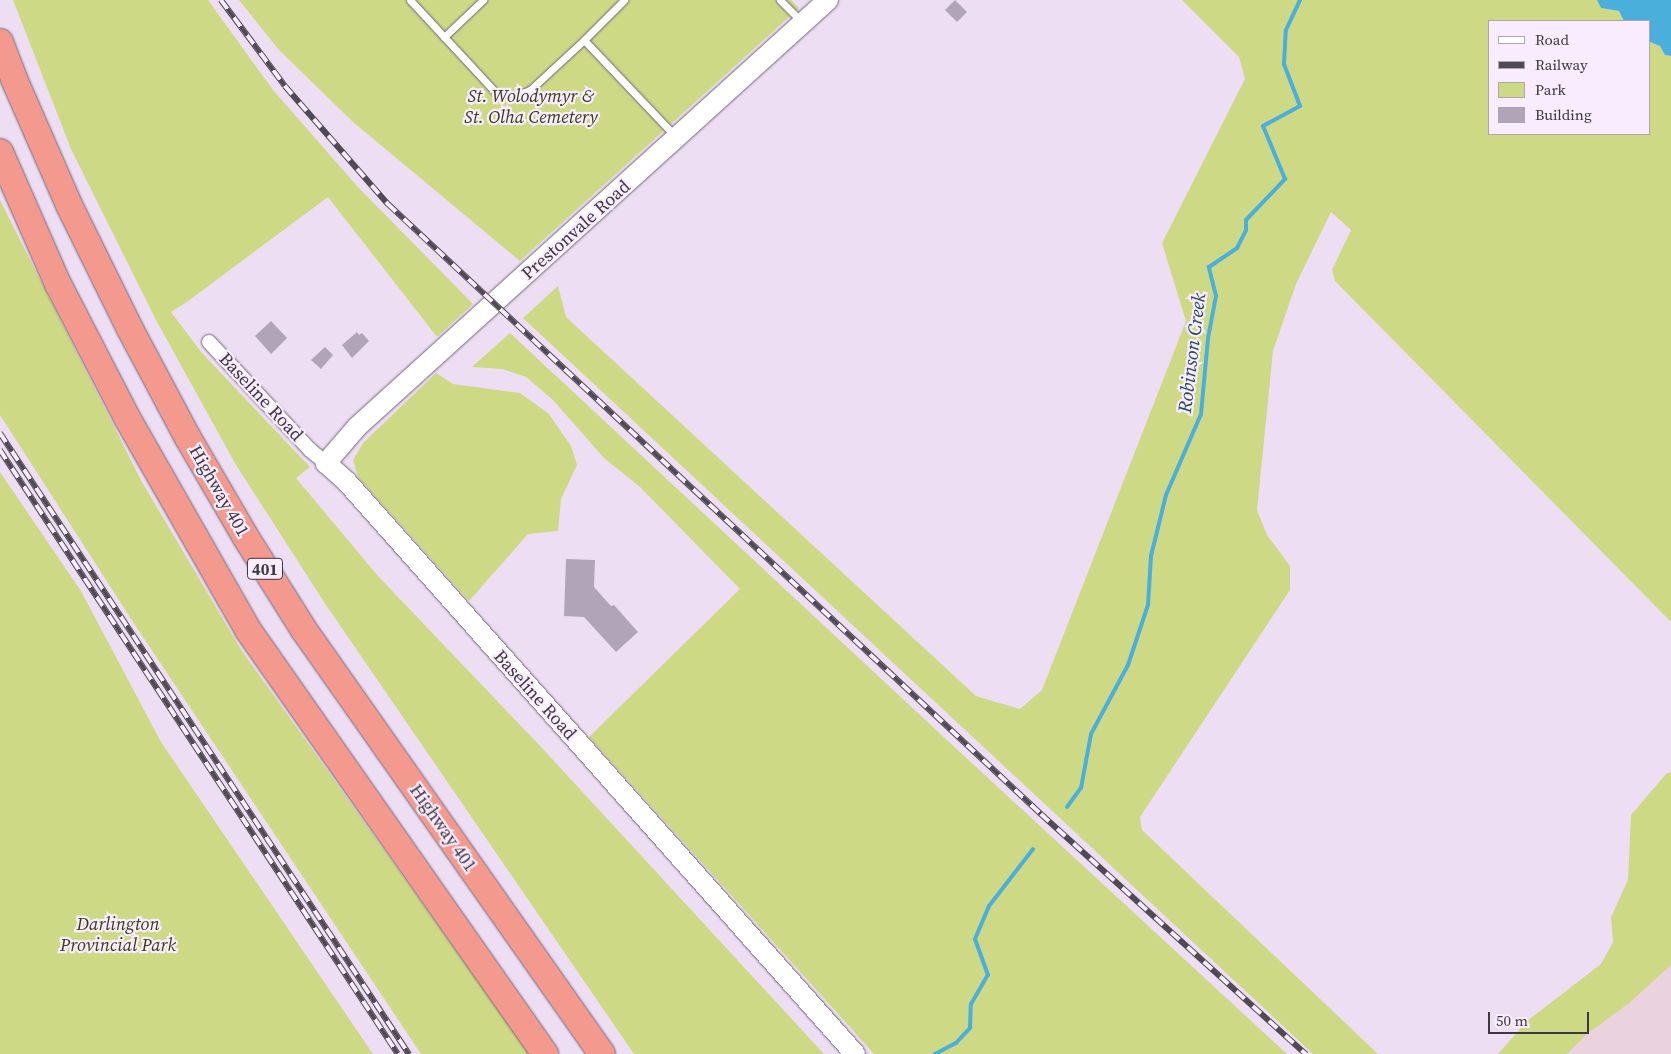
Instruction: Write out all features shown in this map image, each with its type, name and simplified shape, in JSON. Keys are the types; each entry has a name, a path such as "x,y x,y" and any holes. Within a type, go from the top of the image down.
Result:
{"highway":[{"name":"Highway 401","path":"0,42 14,79 69,205 130,329 188,438 245,536 304,630 602,1054"},
{"name":"401","path":"0,152 58,284 117,398 186,524 248,630 545,1054"}],"street":[{"name":"Prestonvale Road","path":"326,463 356,427 828,0"},
{"name":"Baseline Road","path":"209,342 310,450 353,490 855,1054"}],"lane":[{"path":"410,0 497,94 515,96 530,90 624,0"},
{"path":"444,37 483,0"},
{"path":"780,0 802,23"},
{"path":"584,40 677,138"}],"shaded area":[{"path":"1671,927 1671,1054 1522,1054"}],"green space":[{"path":"13,0 208,0 273,90 357,186 473,304 437,337 328,197 171,312 202,353 310,467 296,478 378,576 542,748 824,1054 634,1054 326,605 236,465 156,320 71,149"},
{"name":"St. Wolodymyr & St. Olha Cemetery","path":"239,0 791,0 799,8 520,261 353,122 279,50"},
{"path":"1182,0 1597,0 1601,8 1619,11 1624,20 1488,20 1488,135 1651,135 1651,42 1660,46 1665,55 1671,56 1671,622 1335,281 1332,270 1351,230 1331,212 1296,284 1273,351 1257,510 1267,535 1290,566 1290,590 1140,817 1142,830 1378,1054 1313,1054 523,318 558,286 566,317 976,696 1020,709 1042,690 1186,321 1162,243 1245,79 1239,57"},
{"path":"0,200 142,482 242,651 530,1054 421,1054 135,625 0,415"},
{"path":"510,333 1287,1054 874,1054 589,737 740,589 640,487 604,458 553,400 526,377 502,369 472,367"},
{"path":"436,373 453,384 520,393 549,414 571,446 577,465 561,499 558,531 528,534 469,601 358,477 353,460 363,443"},
{"name":"Darlington Provincial Park","path":"0,472 81,591 161,742 373,1054 0,1054"},
{"path":"1671,772 1671,965 1628,1004 1587,1034 1567,1054 1498,1054 1527,1021 1601,964 1613,942 1611,917 1628,880 1631,815 1666,774"}],"water":[{"path":"1597,0 1671,0 1671,56 1665,55 1660,46 1651,42 1651,20 1624,20 1619,11 1601,8"}],"building":[{"path":"955,0 967,12 957,22 945,10"},
{"path":"271,321 287,338 271,354 255,336"},
{"path":"357,332 359,335 362,333 369,341 352,358 342,345"},
{"path":"325,347 333,355 321,369 311,360"},
{"path":"566,559 595,560 594,587 611,606 614,605 638,632 616,652 584,617 564,616"}],"waterway":[{"name":"Robinson Creek","path":"1067,807 1081,788 1091,734 1128,665 1148,605 1151,556 1166,495 1201,414 1208,338 1216,296 1209,267 1237,248 1246,230 1246,220 1285,179 1263,126 1300,106 1284,64 1286,30 1300,0"},
{"name":"Robinson Creek","path":"935,1054 956,1043 970,1028 971,1004 988,975 975,939 989,906 1033,849"}],"railway":[{"path":"221,0 285,86 388,204 1041,814 1306,1054"},
{"path":"0,433 409,1054"},
{"path":"0,450 398,1054"}]}
